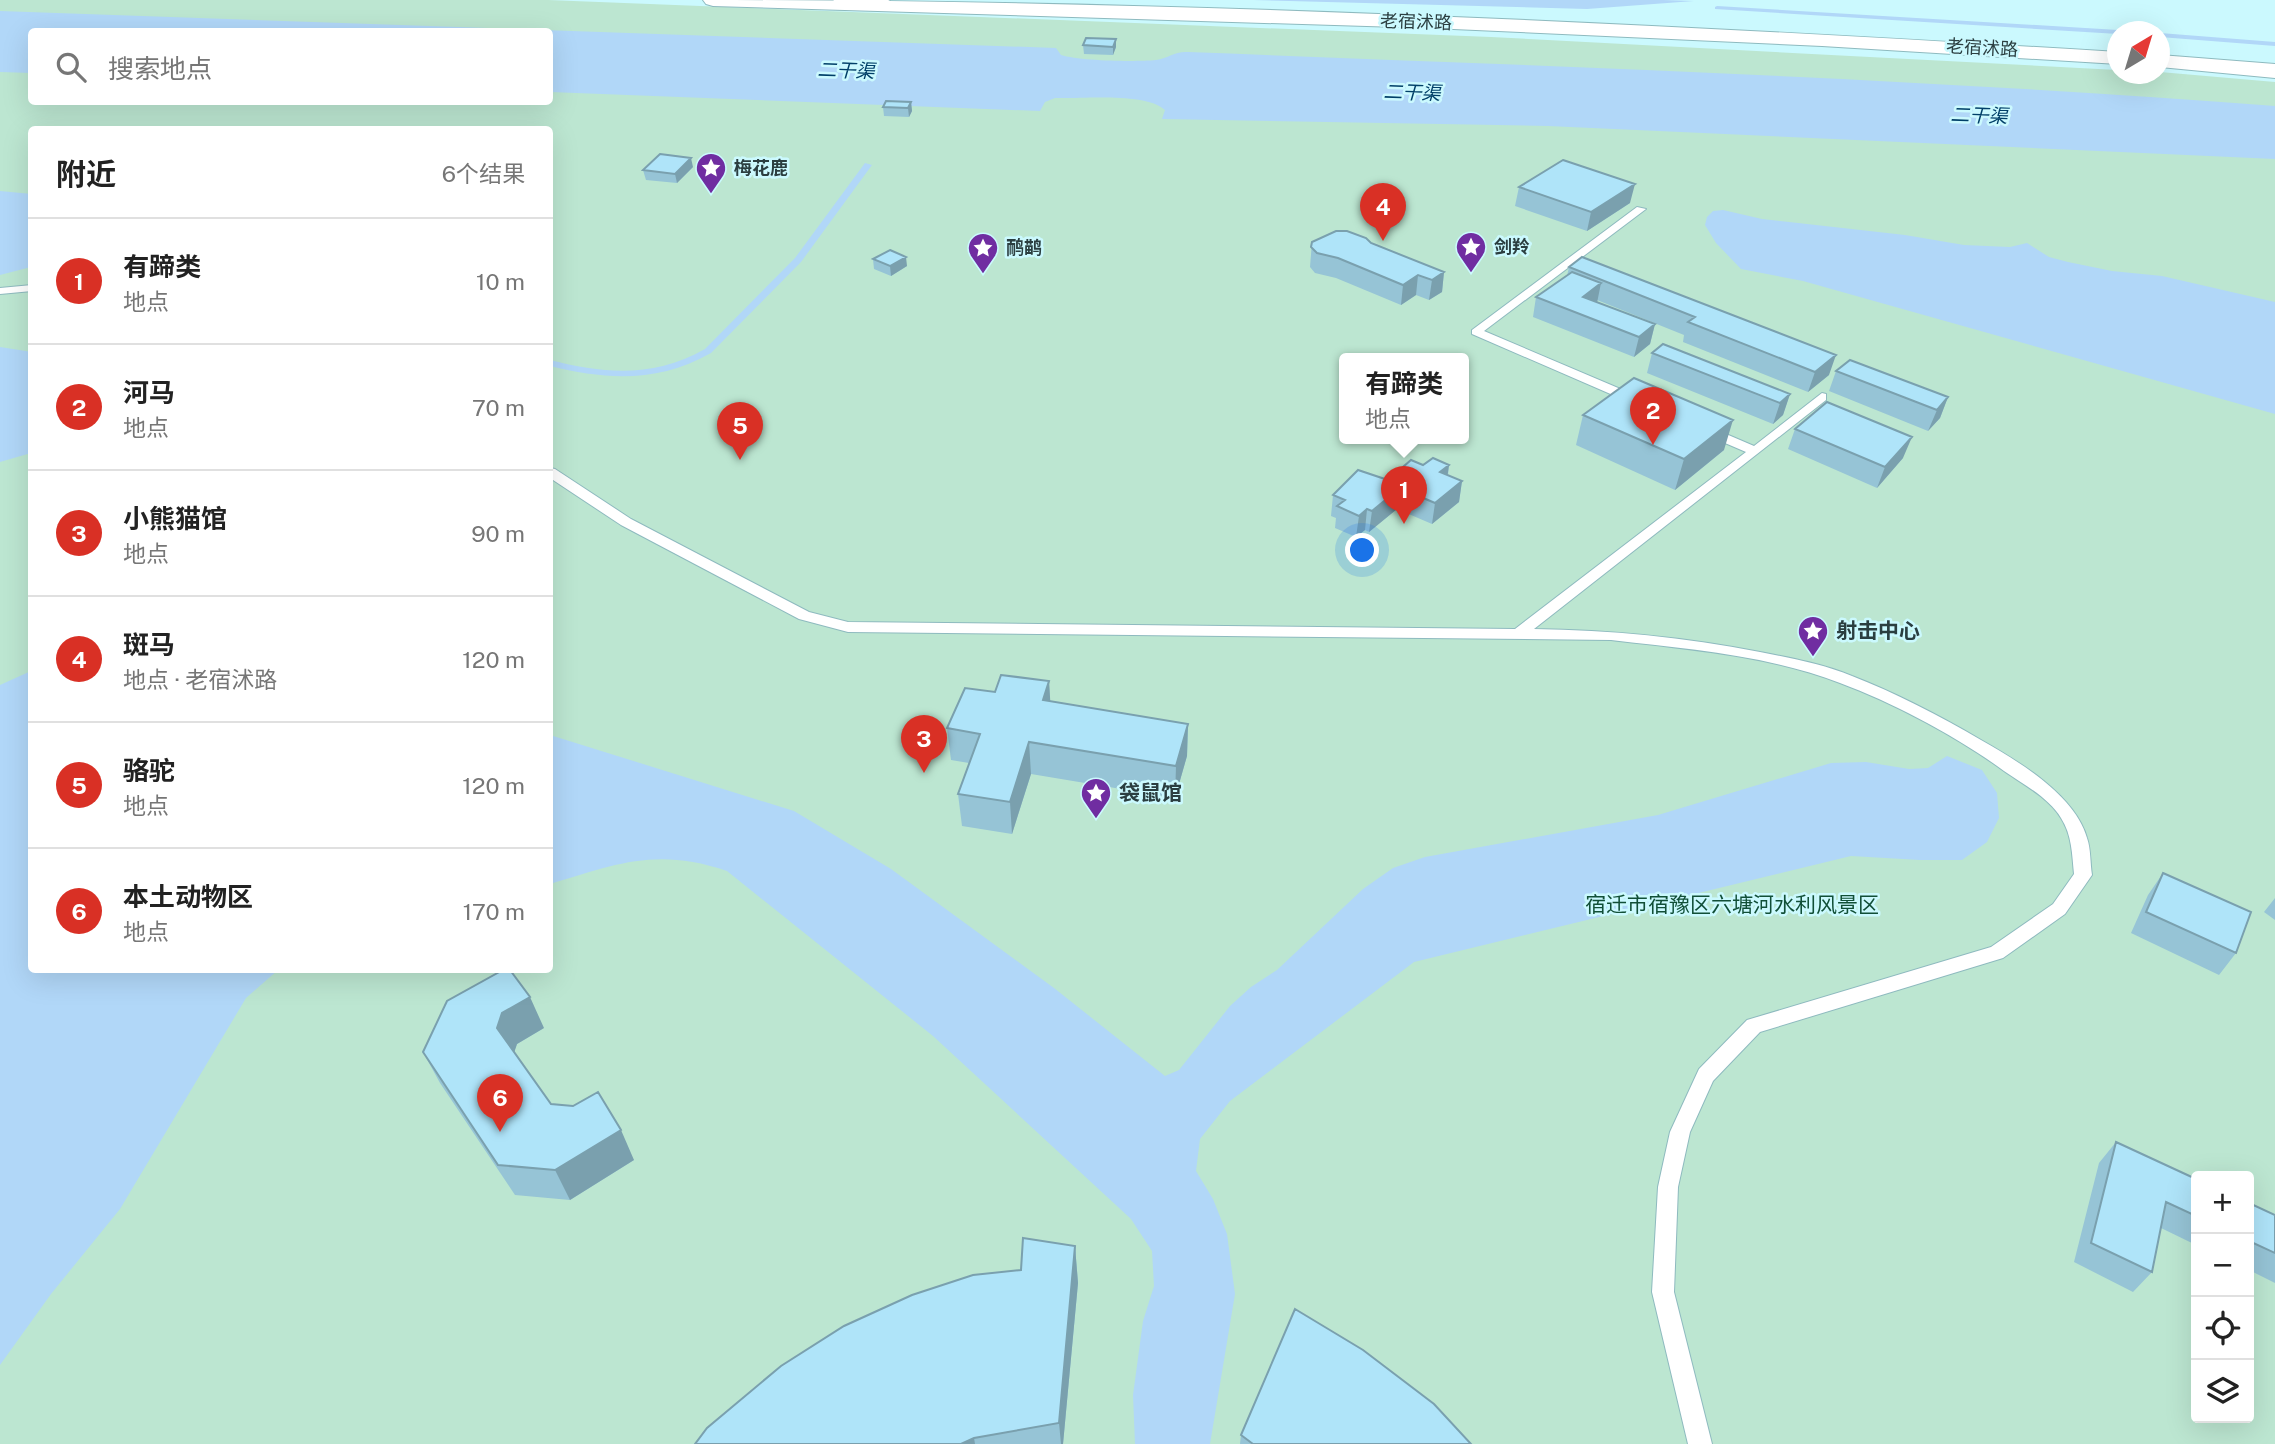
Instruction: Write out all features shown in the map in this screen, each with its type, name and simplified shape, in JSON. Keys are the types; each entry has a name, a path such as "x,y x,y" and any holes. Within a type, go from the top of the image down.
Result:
{"main road":[{"name":"老宿沭路","path":"713,0 1446,23 1822,40 2107,57"},
{"path":"2170,62 2275,71"}],"street":[{"path":"840,4 881,0"}],"lane":[{"path":"1641,209 1476,332 1641,402"},
{"path":"0,291 28,288"},
{"path":"1518,634 1822,397"},
{"path":"1692,424 1755,451"},
{"path":"553,474 626,522 804,616 848,627 1611,635 1711,647 1791,663 1846,679 1942,724 1991,753 2052,797 2067,813 2079,838 2082,874 2059,909 1997,953 1754,1026 1706,1075 1680,1132 1668,1187 1663,1292 1700,1444"}],"green space":[{"name":"宿迁市宿豫区六塘河水利风景区","path":"0,0 548,0 1491,37 2107,69 2107,84 2170,84 2170,73 2275,82 2275,1444 0,1444"}],"water":[{"path":"1253,0 1663,0 1694,1 1587,9"},
{"path":"0,11 485,28 28,28 28,73 0,72"},
{"name":"二干渠","path":"553,30 1056,48 1061,55 1081,59 1135,61 1156,60 1183,52 1460,62 1867,80 2275,106 2275,159 1548,126 1162,119 1165,110 1156,104 1113,98 1055,98 1045,102 1040,111 553,92"},
{"path":"0,191 28,194 28,268 0,275"},
{"path":"1723,210 1762,219 1905,235 1964,245 2010,247 2027,243 2049,257 2068,262 2112,271 2162,276 2275,302 2275,414 1803,281 1741,269 1716,243 1705,225 1707,217 1713,211"},
{"path":"0,347 28,351 28,454 0,462"},
{"path":"28,672 28,973 275,973 246,998 120,1209 51,1294 0,1365 0,685"},
{"path":"553,736 794,811 891,869 1054,988 1165,1076 1179,1070 1230,1006 1251,987 1277,970 1363,889 1393,868 1425,857 1658,815 1831,763 1866,762 1909,769 1928,768 1947,756 1982,770 1997,793 1999,818 1987,842 1962,860 1851,856 1414,962 1230,1101 1200,1139 1196,1171 1213,1199 1227,1234 1235,1294 1210,1444 1135,1444 1133,1395 1143,1321 1154,1286 1152,1251 1131,1219 933,1036 727,871 679,860 658,859 596,870 553,883"}],"building":[{"path":"1086,38 1116,39 1113,47 1083,45"},
{"path":"886,101 911,102 908,108 883,107"},
{"path":"660,154 691,158 675,174 643,170"},
{"path":"1563,160 1635,184 1591,212 1519,187"},
{"path":"1336,231 1347,231 1366,238 1371,243 1444,272 1432,280 1418,275 1403,285 1338,258 1317,253 1311,247 1312,242"},
{"path":"890,250 906,257 890,266 873,259"},
{"path":"1582,257 1836,355 1815,372 1688,322 1695,317 1569,267"},
{"path":"1572,272 1601,283 1583,297 1655,324 1639,337 1536,297"},
{"path":"1663,344 1790,394 1780,403 1652,353"},
{"path":"1850,360 1948,397 1937,410 1836,371"},
{"path":"1634,378 1733,420 1684,459 1583,415"},
{"path":"1827,402 1912,437 1885,467 1795,429"},
{"path":"1433,458 1449,465 1440,472 1462,481 1435,503 1400,488 1372,511 1367,509 1359,516 1337,506 1345,500 1333,495 1358,470 1388,480 1411,460 1423,465"},
{"path":"1001,675 1049,681 1043,700 1188,724 1176,766 1029,742 1010,802 958,794 980,734 947,728 965,688 995,692"},
{"path":"2163,873 2251,912 2236,953 2146,912"},
{"path":"498,973 512,973 530,997 502,1013 497,1028 551,1104 573,1106 598,1092 621,1130 555,1170 498,1165 423,1052 447,1001"},
{"path":"2116,1142 2191,1177 2191,1214 2166,1202 2152,1272 2091,1243"},
{"path":"2254,1205 2275,1215 2275,1253 2254,1243"},
{"path":"1023,1238 1075,1246 1059,1423 974,1438 961,1444 695,1444 707,1428 781,1366 844,1326 912,1295 973,1275 1021,1270"},
{"path":"1295,1309 1363,1350 1434,1404 1471,1444 1253,1444 1241,1435"}],"waterway":[{"path":"1717,8 2107,31"},
{"path":"2170,36 2275,44"},
{"path":"553,364 610,374 631,374 671,368 708,351 798,260 868,165"}],"place":[{"name":"梅花鹿","path":"711,195"},
{"name":"斑马","path":"1383,241"},
{"name":"剑羚","path":"1471,274"},
{"name":"鸸鹋","path":"983,275"},
{"name":"河马","path":"1653,445"},
{"name":"骆驼","path":"740,460"},
{"name":"有蹄类","path":"1404,524"},
{"name":"射击中心","path":"1813,658"},
{"name":"小熊猫馆","path":"924,773"},
{"name":"袋鼠馆","path":"1096,820"},
{"name":"本土动物区","path":"500,1132"}]}
